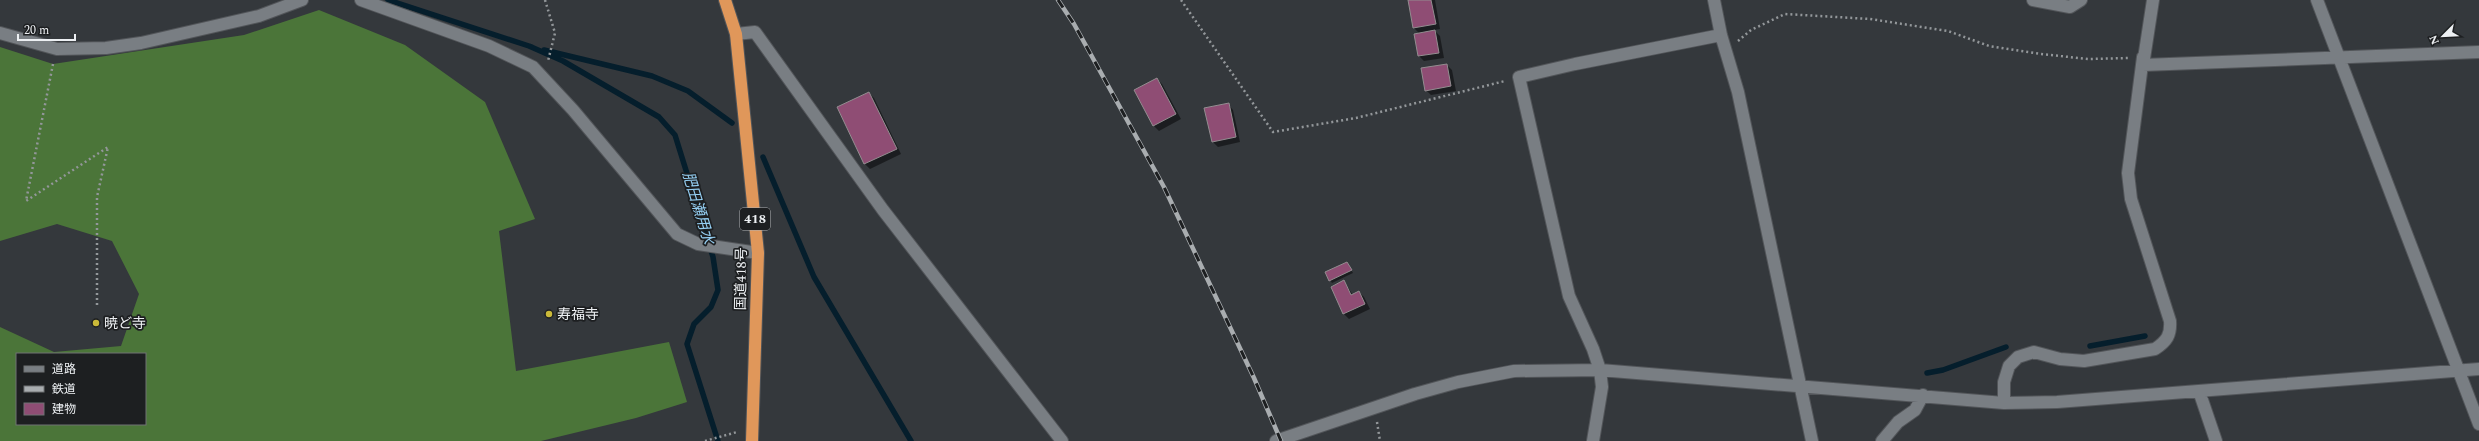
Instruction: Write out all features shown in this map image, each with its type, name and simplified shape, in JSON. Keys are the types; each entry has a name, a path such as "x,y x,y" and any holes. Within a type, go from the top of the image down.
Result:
{"highway":[{"name":"国道418号","path":"725,0 736,34 758,253 752,441"}],"street":[{"path":"0,33 57,49 106,48 141,43 259,16 302,0"},
{"path":"361,0 489,46 533,68 573,110 677,234 698,244 758,253"},
{"path":"1714,0 1721,35 1738,92 1812,441"},
{"path":"2033,0 2070,7 2081,0"},
{"path":"2004,403 2004,382 2007,371 2009,366 2018,357 2034,352 2060,359 2084,361 2155,349 2164,342 2171,333 2170,321 2131,199 2128,173 2143,61 2154,0"},
{"path":"2317,0 2479,424"},
{"path":"736,34 755,32 883,210 1062,441"},
{"path":"1593,441 1602,387 1600,370 1593,349 1569,296 1519,77 1574,64 1721,35"},
{"path":"2143,61 2206,64 2479,52"},
{"path":"1276,441 1415,394 1458,382 1514,371 1600,370 1800,387 1923,395 2004,403 2057,402 2199,392 2479,369"},
{"path":"2199,392 2216,441"},
{"path":"1882,441 1898,422 1915,410 1923,395"}],"path":[{"path":"544,78 555,33 545,0"},
{"path":"1181,0 1273,132 1356,118 1519,77"},
{"path":"1751,30 1785,14 1870,19 1948,31 1989,46 2088,59 2143,61"},
{"path":"53,64 26,202 108,147 97,197 97,307"},
{"path":"705,441 752,427"}],"green space":[{"path":"319,10 405,45 485,102 535,219 499,231 516,371 669,342 687,402 636,418 541,441 0,441 0,327 54,352 121,346 139,294 112,241 57,224 0,241 0,47 53,64 244,35"}],"building":[{"path":"1408,0 1431,0 1436,24 1413,28"},
{"path":"1435,30 1439,53 1418,56 1414,34"},
{"path":"1447,64 1451,86 1425,91 1421,68"},
{"path":"1157,78 1176,114 1153,126 1134,90"},
{"path":"869,92 897,149 864,164 837,107"},
{"path":"1229,103 1236,137 1212,142 1204,108"},
{"path":"1347,262 1352,270 1329,281 1325,272"},
{"path":"1344,280 1351,295 1359,291 1365,304 1343,314 1331,287"}],"waterway":[{"name":"肥田瀬用水","path":"388,0 532,47"},
{"name":"肥田瀬用水","path":"529,46 563,61 659,117 675,135 713,257 718,290 711,307 694,324 687,344 718,441"},
{"name":"肥田瀬用水","path":"544,50 652,76 688,91 732,123"},
{"name":"肥田瀬用水","path":"763,157 814,277 911,441"},
{"name":"肥田瀬用水","path":"2090,346 2145,336"},
{"name":"肥田瀬用水","path":"1927,373 1943,370 2006,347"}],"railway":[{"path":"1058,0 1074,24 1164,187 1254,378 1281,441"}],"place":[{"name":"寿福寺","path":"549,314"},
{"name":"暁ど寺","path":"96,323"}]}
